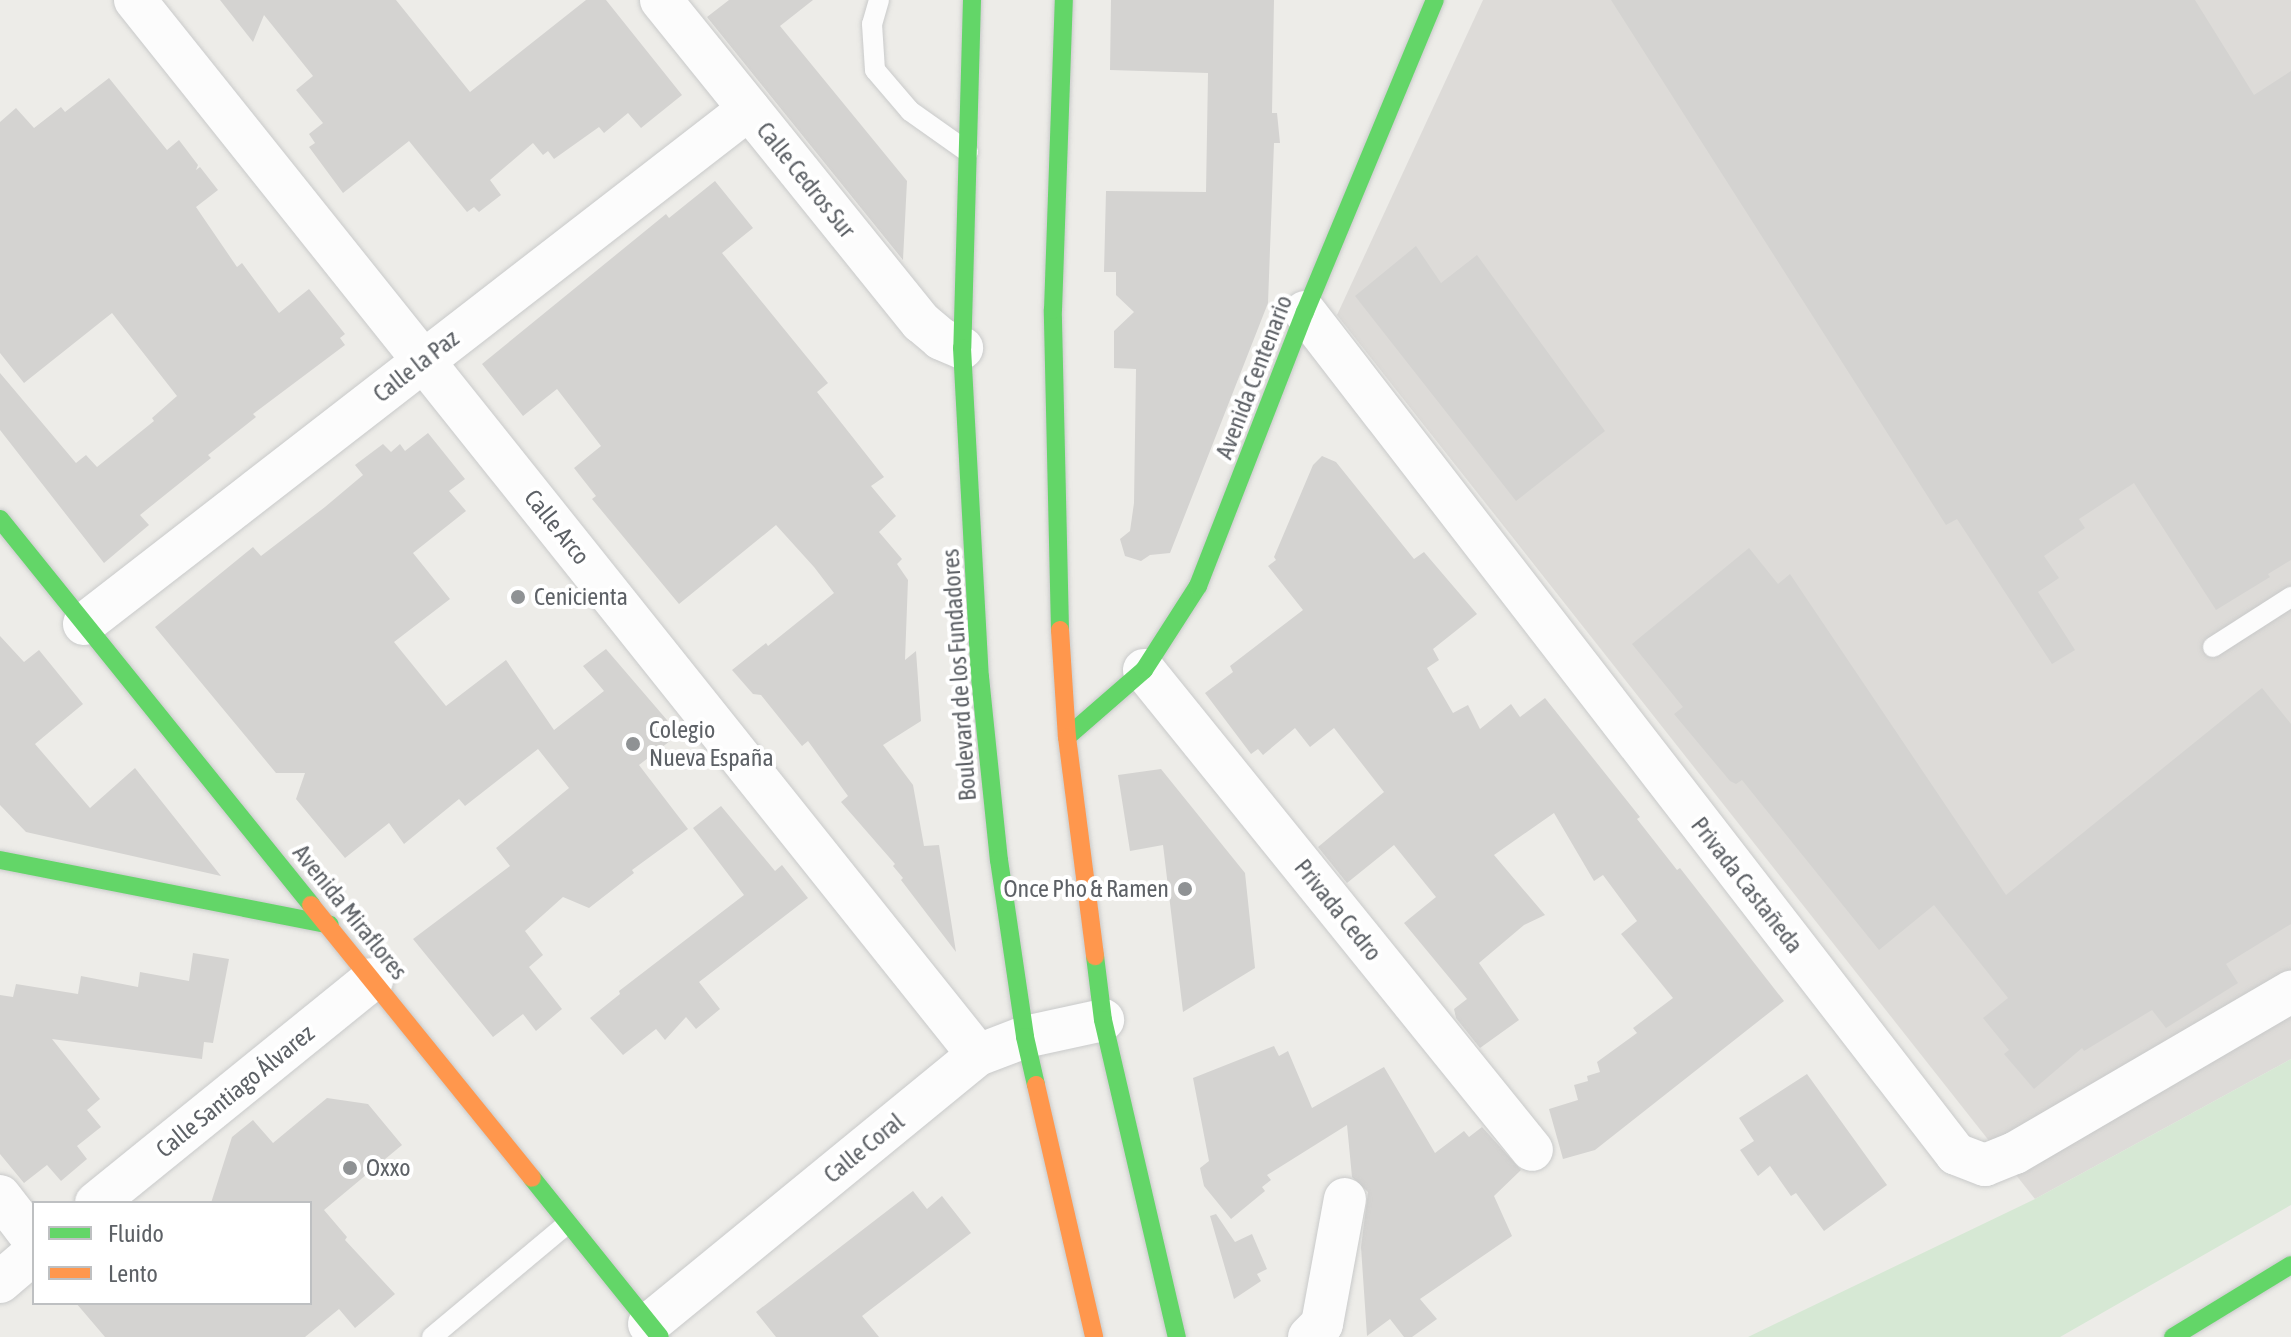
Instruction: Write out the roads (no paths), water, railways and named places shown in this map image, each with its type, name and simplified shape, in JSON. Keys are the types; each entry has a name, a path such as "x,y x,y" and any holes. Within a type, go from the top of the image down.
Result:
{"main road":[{"name":"Boulevard de los Fundadores","path":"972,0 962,348 980,677 999,860 1025,1037 1094,1337"},
{"path":"1064,0 1053,310 1060,629 1067,737 1103,1020 1177,1337"},
{"name":"Avenida Centenario","path":"1067,737 1144,670 1198,586 1305,312 1435,0"},
{"name":"Avenida Miraflores","path":"0,519 655,1330"},
{"path":"0,860 330,925"},
{"path":"2173,1337 2291,1265"}],"street":[{"name":"Calle Arco","path":"135,0 978,1055"},
{"name":"Calle Cedros Sur","path":"661,0 921,322 941,339 962,348"},
{"name":"Calle la Paz","path":"84,624 749,109"},
{"name":"Privada Castañeda","path":"1305,312 1956,1154 1985,1165 2015,1153 2291,992"},
{"name":"Privada Cedro","path":"1144,670 1532,1150"},
{"name":"Calle Santiago Álvarez","path":"98,1201 373,979"},
{"name":"Calle Coral","path":"655,1330 978,1055 1025,1037 1103,1020"},
{"path":"0,1196 32,1237"},
{"path":"1309,1337 1322,1324 1345,1199"},
{"path":"0,1282 32,1255"}],"lane":[{"path":"879,0 872,24 875,70 910,111 968,152"},
{"path":"2213,647 2291,597"},
{"path":"432,1337 567,1224"}],"place":[{"name":"Cenicienta","path":"518,597"},
{"name":"Colegio Nueva España","path":"633,744"},
{"name":"Once Pho & Ramen","path":"1185,889"},
{"name":"Oxxo","path":"350,1168"}]}
